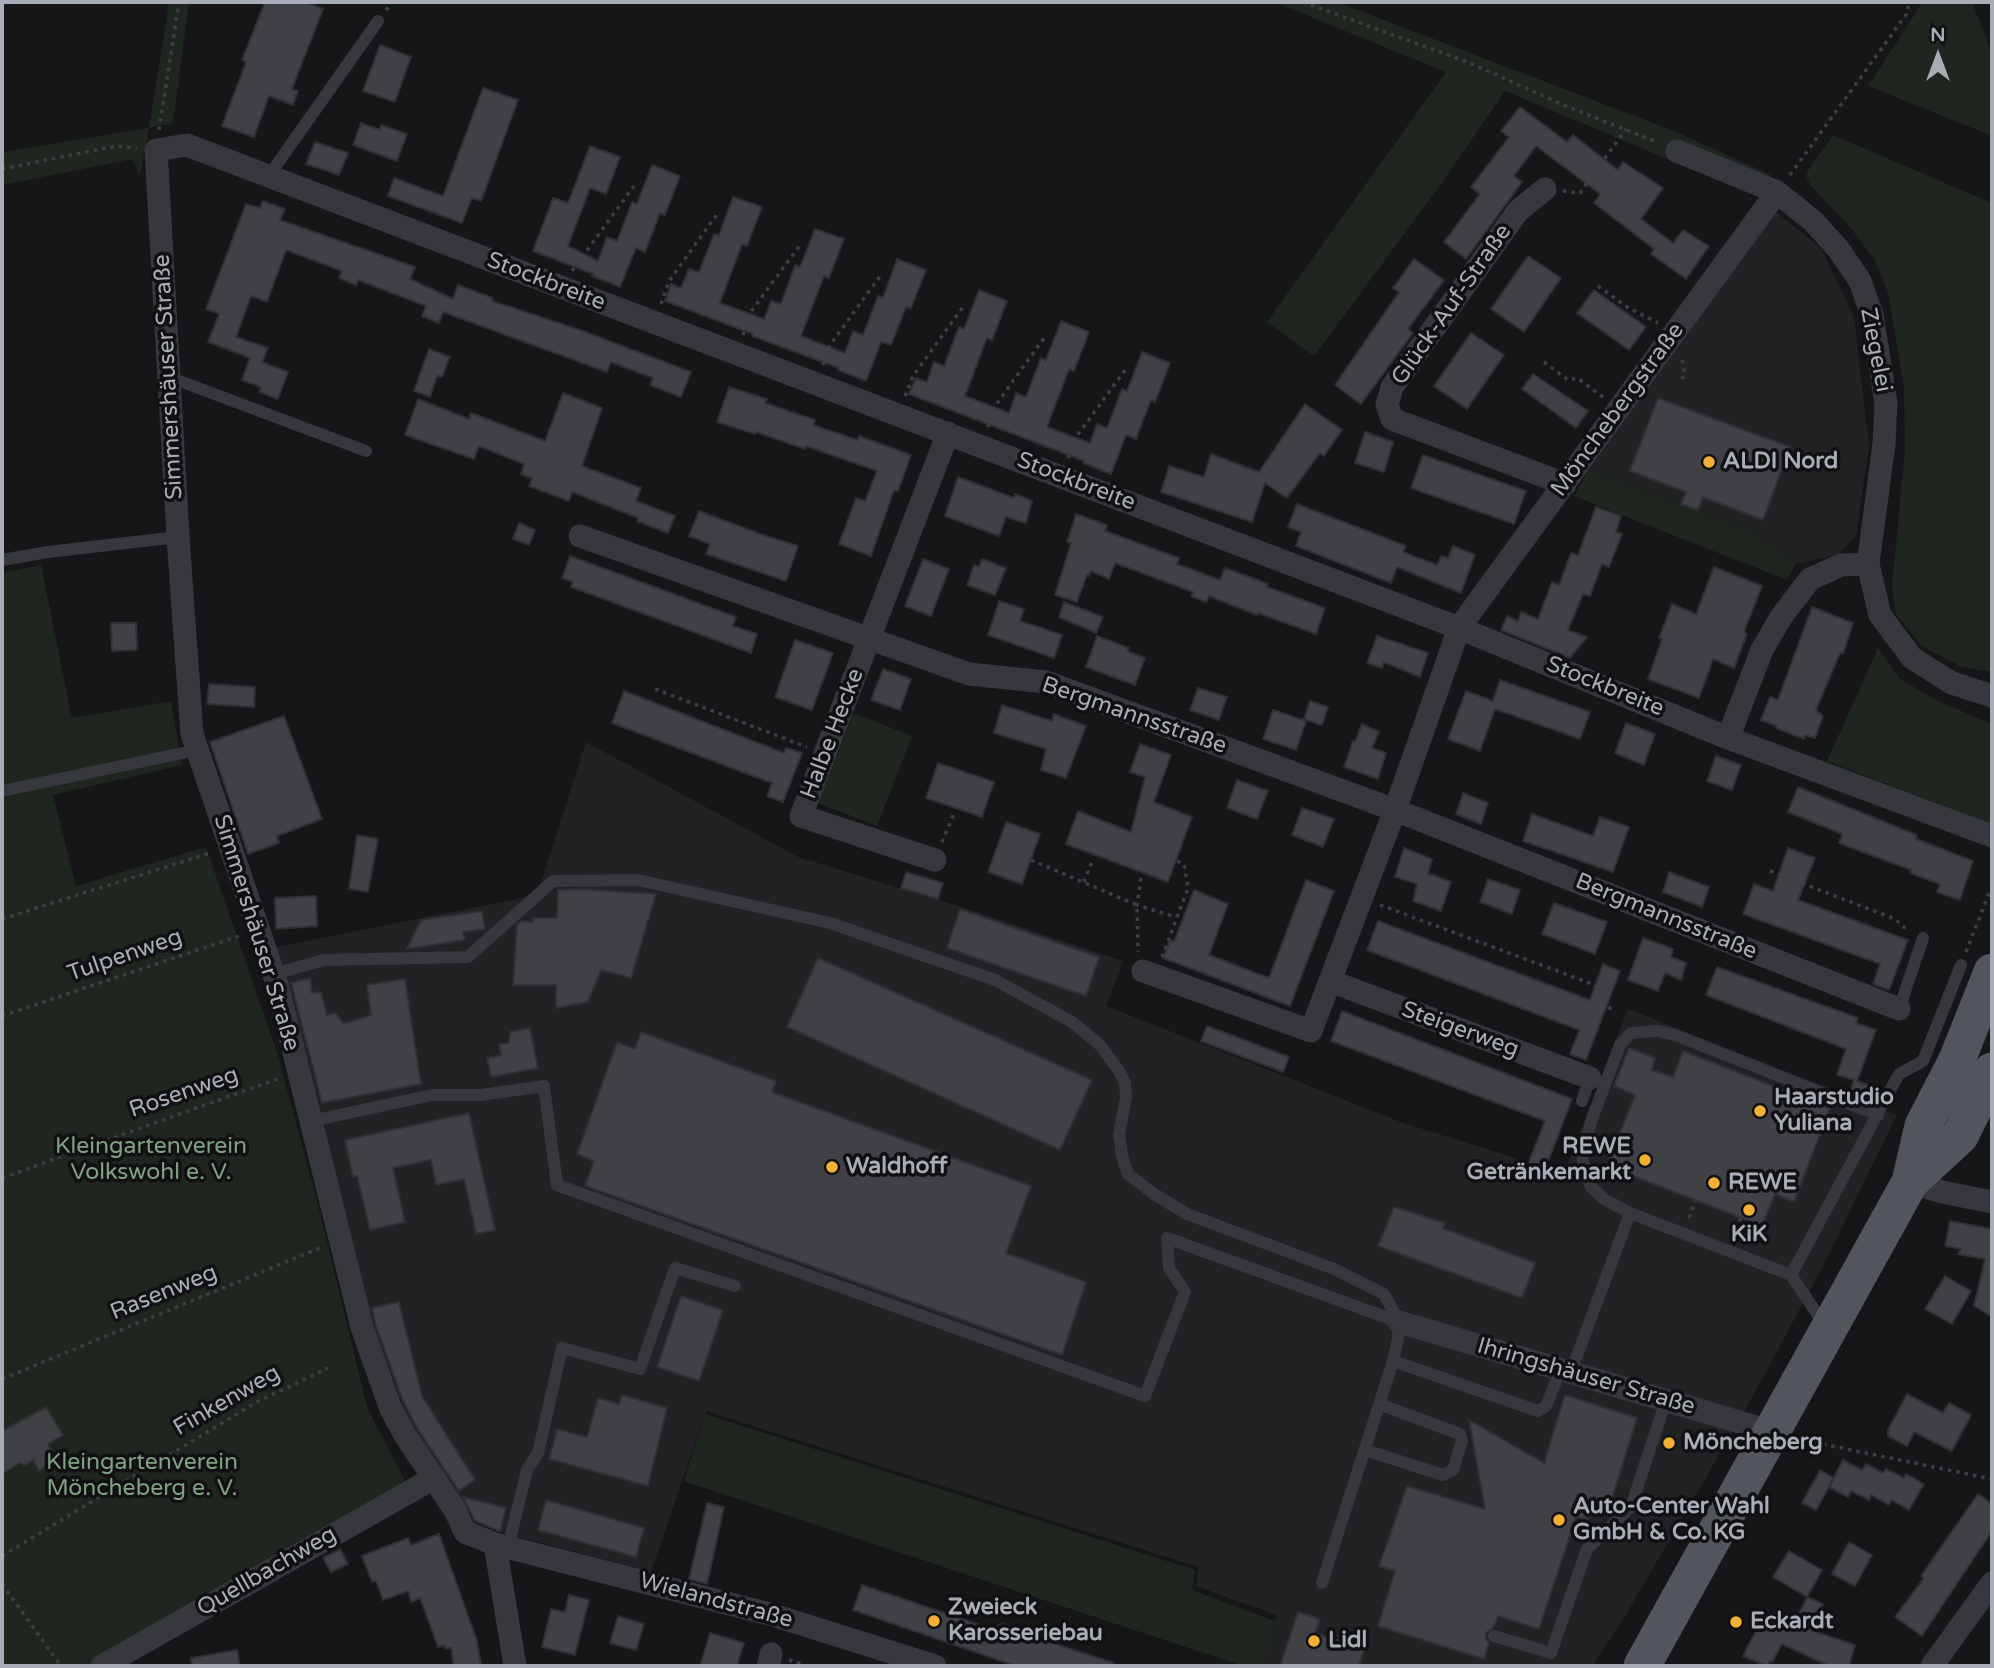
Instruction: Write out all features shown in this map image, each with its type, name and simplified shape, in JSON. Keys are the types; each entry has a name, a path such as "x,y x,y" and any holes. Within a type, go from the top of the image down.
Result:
{"main road":[{"path":"1642,1666 1910,1182 1923,1126 1957,1059 1977,969"},
{"path":"1910,1182 1960,1136 1992,1071"}],"street":[{"name":"Stockbreite","path":"156,150 187,145 1460,628 1728,737 1992,836"},
{"name":"Simmershäuser Straße","path":"156,150 192,734 274,974 362,1327 390,1407 405,1435 455,1510 465,1532 501,1546"},
{"name":"Ziegelei","path":"1678,151 1777,192 1814,222 1839,250 1860,281 1872,315 1886,403 1884,444 1868,564 1880,615 1912,658 1952,683 1992,696"},
{"name":"Glück-Auf-Straße","path":"1545,189 1518,211 1392,387 1387,405 1392,419 1564,484"},
{"name":"Mönchebergstraße","path":"1460,628 1777,192"},
{"name":"Halbe Hecke","path":"935,860 801,816 948,433"},
{"path":"580,536 870,638"},
{"path":"1728,737 1762,650 1781,617 1810,579 1841,565 1868,564"},
{"path":"1149,974 1311,1031 1395,810 1460,628"},
{"name":"Bergmannsstraße","path":"870,638 969,674 1046,682 1395,810 1899,1009"},
{"path":"1952,683 1992,682"},
{"name":"Steigerweg","path":"1330,981 1590,1078"},
{"path":"1910,1182 1942,1192 1992,1202"},
{"name":"Ihringshäuser Straße","path":"1399,1322 1753,1426 1772,1434"},
{"name":"Quellbachweg","path":"102,1666 434,1478"},
{"path":"501,1546 515,1666"},
{"name":"Wielandstraße","path":"501,1546 773,1615 935,1666"},
{"path":"1932,1666 1992,1583"}],"lane":[{"path":"268,177 379,21"},
{"path":"169,377 366,451"},
{"path":"2,561 48,552 178,537"},
{"path":"2,791 197,750"},
{"path":"274,974 324,960 468,957 553,881 638,880 830,923 995,980 1072,1021 1100,1045 1125,1083 1126,1097 1119,1133 1128,1174 1187,1214 1334,1269 1384,1294 1399,1322 1393,1361 1322,1583"},
{"path":"1899,1009 1923,938"},
{"path":"1791,1275 1899,1074 1923,1060 1977,969"},
{"path":"1829,1331 1791,1275 1630,1213 1604,1199 1591,1187 1585,1174 1582,1153 1620,1045 1631,1033 1658,1031 1675,1035 1878,1115"},
{"path":"1582,1101 1590,1078"},
{"path":"311,1121 432,1095 481,1095 544,1086 557,1185 1145,1396 1185,1292 1169,1268 1167,1238 1399,1322"},
{"path":"1393,1361 1538,1411 1546,1406 1566,1371 1630,1213"},
{"path":"501,1546 527,1470 538,1453 562,1348 640,1369 675,1268 735,1286"},
{"path":"1494,1636 1551,1653 1587,1549 1631,1507 1666,1400"},
{"path":"1364,1450 1443,1475 1453,1470 1462,1441 1461,1434 1379,1404"}],"path":[{"path":"2,169 116,146 156,150 179,2"},
{"path":"1303,2 1470,63 1561,104 1678,151"},
{"path":"1777,192 1908,12 1908,2"},
{"path":"1545,189 1580,193 1626,129"},
{"path":"563,288 567,278 634,186"},
{"path":"655,323 669,281 718,213"},
{"path":"737,354 750,313 800,245"},
{"path":"816,383 830,345 881,275"},
{"path":"1598,286 1674,333"},
{"path":"899,415 913,376 963,307"},
{"path":"981,446 995,406 1044,338"},
{"path":"1544,362 1568,380 1577,378 1619,408"},
{"path":"1061,476 1076,437 1126,369"},
{"path":"1787,453 1795,456"},
{"path":"655,689 825,754"},
{"path":"935,860 954,811"},
{"path":"2,919 230,846"},
{"path":"1084,882 1093,859"},
{"path":"1031,860 1137,905 1177,917"},
{"path":"1141,878 1137,905 1138,963 1149,974 1188,888 1184,864 1177,861"},
{"path":"1770,871 1895,919 1908,931 1923,938"},
{"path":"1977,969 1992,886"},
{"path":"1362,898 1595,985 1613,1013"},
{"name":"Tulpenweg","path":"2,1016 259,930"},
{"name":"Rosenweg","path":"2,1178 299,1071"},
{"name":"Rasenweg","path":"2,1379 341,1240"},
{"name":"Finkenweg","path":"2,1556 257,1402 328,1368"},
{"path":"1772,1434 1992,1479"},
{"path":"2,1584 61,1666"}],"shaded area":[{"path":"1776,212 1821,248 1854,317 1869,446 1856,535 1839,554 1795,564 1753,530 1589,470"},
{"path":"586,742 798,857 1123,961 1106,1006 1406,1124 1564,1173 1628,1009 1897,1115 1821,1270 1743,1414 1621,1623 1592,1666 1263,1666 1277,1615 1196,1586 1198,1567 706,1411 651,1572 496,1531 460,1506 394,1401 272,948 537,895"}],"green space":[{"path":"169,2 189,2 173,123 149,128"},
{"path":"1274,2 1337,2 1674,131 1771,175 1747,192 1505,91 1442,183 1314,356 1267,322 1446,72"},
{"path":"1923,2 1972,2 1992,53 1992,136 1868,86"},
{"path":"149,128 140,176 132,159 2,185 2,152"},
{"path":"1833,135 1992,203 1992,672 1962,667 1922,646 1896,614 1892,585 1905,451 1904,387 1888,292 1874,259 1850,227 1807,179 1807,172"},
{"path":"1589,470 1753,530 1795,564 1787,580 1574,496"},
{"path":"41,565 72,718 171,701 182,765 53,795 76,886 206,847 278,1055 367,1407 407,1485 87,1666 2,1666 2,573"},
{"path":"1878,648 1900,679 1938,701 1992,724 1992,824 1827,761"},
{"path":"854,713 912,736 877,826 818,803"},
{"path":"705,1414 1195,1570 1192,1590 1277,1622 1264,1666 1243,1666 684,1481"}],"building":[{"path":"265,2 305,2 323,9 292,89 298,91 293,105 269,96 254,137 222,126 246,62 242,60"},
{"path":"380,45 411,57 395,102 363,91"},
{"path":"483,88 518,100 481,201 472,198 462,223 388,196 394,178 443,196"},
{"path":"1520,107 1567,142 1573,135 1618,170 1623,162 1663,188 1641,219 1673,243 1683,230 1709,246 1686,279 1651,254 1654,249 1594,203 1600,194 1536,146 1514,176 1522,182 1466,259 1444,242 1480,194 1471,187 1509,137 1501,131"},
{"path":"361,123 380,130 381,125 407,134 397,161 353,145"},
{"path":"315,142 348,153 339,175 306,164"},
{"path":"590,146 620,157 606,194 590,188 568,246 598,261 607,237 617,241 632,202 637,204 652,165 680,176 665,215 660,213 645,252 636,248 620,287 533,251 553,198 568,203"},
{"path":"733,197 762,207 747,246 742,244 720,303 764,319 771,301 781,304 795,265 800,267 815,229 844,239 829,278 824,276 801,336 845,353 853,331 863,335 878,296 883,298 897,259 926,270 911,308 906,307 891,345 881,342 866,381 665,301 671,284 681,288 689,269 699,272 714,234 719,235"},
{"path":"263,201 285,209 280,220 415,267 410,279 453,299 458,285 493,298 492,301 580,330 691,372 681,397 650,385 653,378 611,362 607,372 443,312 439,323 422,316 426,306 358,280 356,285 339,278 342,271 286,250 267,302 251,296 236,337 268,348 262,362 288,372 278,399 259,392 261,387 242,380 250,358 208,342 219,314 206,309 246,204 260,208"},
{"path":"1528,256 1561,278 1524,332 1491,309"},
{"path":"1414,259 1444,280 1408,329 1413,333 1361,404 1335,385 1399,292 1393,288"},
{"path":"979,290 1007,301 992,340 987,338 965,396 1009,413 1016,393 1026,397 1041,358 1046,360 1061,321 1089,332 1074,371 1069,369 1047,427 1090,443 1097,424 1107,428 1122,389 1127,391 1142,352 1170,363 1155,402 1151,400 1136,439 1126,435 1111,474 1083,463 1084,461 909,394 916,378 927,382 934,362 944,366 959,327 964,329"},
{"path":"1594,290 1646,327 1629,350 1577,313"},
{"path":"1471,333 1504,355 1467,409 1434,386"},
{"path":"429,349 450,357 442,377 437,376 430,397 414,391"},
{"path":"1533,374 1588,411 1576,428 1522,389"},
{"path":"729,387 767,399 765,403 815,420 813,425 858,440 859,436 911,455 898,491 894,490 871,556 839,544 856,498 865,501 877,471 806,446 805,449 717,422"},
{"path":"563,393 602,408 582,466 641,488 636,501 675,516 668,533 572,492 569,501 529,486 532,479 521,474 524,464 479,446 474,459 405,435 418,399 469,419 471,413 545,441"},
{"name":"ALDI Nord","path":"1658,398 1790,447 1763,520 1703,497 1698,510 1681,504 1686,492 1630,471"},
{"path":"1305,404 1342,430 1324,456 1320,453 1287,498 1265,483 1252,522 1161,492 1169,466 1204,477 1211,454 1259,472"},
{"path":"1365,432 1393,442 1384,472 1355,463"},
{"path":"1423,455 1526,491 1514,524 1411,488"},
{"path":"958,477 1014,498 1015,494 1032,501 1026,523 1006,517 999,536 945,516"},
{"path":"1297,504 1406,546 1403,552 1437,565 1441,556 1448,558 1453,546 1475,555 1461,593 1397,567 1391,583 1296,546 1301,532 1288,527"},
{"path":"1596,507 1621,516 1616,532 1622,534 1609,567 1602,564 1590,596 1583,594 1568,630 1587,637 1570,658 1501,630 1507,616 1518,621 1521,612 1538,619 1552,582 1559,585 1571,553 1578,555"},
{"path":"699,511 798,546 786,581 706,554 710,544 689,536"},
{"path":"1076,514 1107,525 1105,531 1179,558 1177,564 1220,580 1225,568 1325,608 1316,634 1209,596 1206,602 1191,596 1193,592 1115,563 1109,579 1091,571 1089,576 1087,575 1077,602 1055,595 1071,543 1067,542"},
{"path":"519,523 535,530 529,545 513,539"},
{"path":"570,556 736,617 733,626 757,634 751,653 571,587 573,582 562,578"},
{"path":"923,559 949,569 931,616 905,606"},
{"path":"982,559 1006,568 995,595 967,585 974,565 979,567"},
{"path":"1714,567 1762,586 1744,632 1747,634 1734,668 1713,659 1699,698 1648,679 1672,604 1696,614"},
{"path":"999,601 1024,609 1020,621 1062,635 1054,658 988,635"},
{"path":"1064,602 1103,617 1096,633 1059,617"},
{"path":"1812,607 1853,623 1843,654 1840,653 1816,710 1823,716 1815,738 1805,735 1804,739 1761,720 1770,697 1778,700"},
{"path":"111,623 136,623 137,650 112,651"},
{"path":"1097,636 1129,648 1127,651 1145,658 1135,685 1086,667"},
{"path":"1377,636 1428,653 1420,677 1384,662 1382,668 1367,663"},
{"path":"795,640 833,653 812,710 775,697"},
{"path":"883,669 911,679 900,710 871,700"},
{"path":"1500,680 1590,712 1580,739 1495,709 1480,751 1448,739 1466,691 1493,701"},
{"path":"209,684 255,687 254,707 207,704"},
{"path":"1198,688 1227,697 1219,720 1190,710"},
{"path":"624,691 784,753 786,748 802,753 783,802 767,796 772,783 612,723"},
{"path":"1310,701 1328,707 1322,725 1304,719"},
{"path":"1002,705 1052,721 1054,714 1086,726 1066,778 1041,770 1046,749 994,733"},
{"path":"1273,710 1306,721 1296,750 1263,739"},
{"path":"284,716 322,819 277,836 279,843 248,854 210,742"},
{"path":"1626,723 1655,734 1644,765 1615,753"},
{"path":"1362,724 1379,732 1372,748 1386,753 1378,779 1344,767"},
{"path":"1140,744 1171,755 1154,802 1192,817 1168,882 1066,844 1078,811 1131,832 1145,777 1130,772"},
{"path":"1716,756 1741,765 1732,790 1707,781"},
{"path":"938,763 994,782 982,817 926,798"},
{"path":"1237,780 1268,791 1257,819 1227,808"},
{"path":"1798,787 1917,835 1916,839 1973,861 1960,900 1937,892 1940,884 1839,843 1842,834 1788,812"},
{"path":"1463,793 1488,803 1481,824 1456,814"},
{"path":"1302,808 1334,819 1323,847 1292,835"},
{"path":"1532,814 1593,836 1600,817 1629,827 1613,872 1523,841"},
{"path":"1006,822 1040,834 1022,884 988,872"},
{"path":"357,835 378,839 368,892 349,889"},
{"path":"1404,848 1432,859 1428,873 1451,882 1441,911 1413,901 1417,884 1395,877"},
{"path":"1788,848 1815,858 1798,900 1908,940 1889,990 1873,984 1880,964 1743,914 1754,884 1773,891"},
{"path":"906,872 943,883 938,899 901,888"},
{"path":"1669,872 1709,887 1702,907 1663,892"},
{"path":"1488,879 1520,890 1512,914 1480,902"},
{"path":"1306,880 1334,891 1290,1006 1163,958 1170,940 1174,942 1194,890 1228,904 1209,955 1269,978"},
{"path":"558,890 656,894 631,978 601,970 588,1002 556,1008 556,985 513,985 517,925 521,921 533,922 533,918 557,918"},
{"path":"316,896 317,926 276,929 275,898"},
{"path":"1554,903 1607,922 1595,954 1542,934"},
{"path":"960,909 1099,957 1086,996 947,948"},
{"path":"482,911 485,929 463,932 465,940 407,949 421,920"},
{"path":"1378,921 1590,1000 1603,964 1620,971 1586,1060 1570,1054 1579,1030 1367,950"},
{"path":"1643,938 1673,949 1671,957 1686,963 1681,980 1665,973 1658,991 1628,980"},
{"path":"818,958 1092,1080 1060,1150 787,1027"},
{"path":"1717,967 1858,1018 1856,1023 1876,1030 1857,1081 1871,1086 1866,1101 1849,1094 1854,1080 1837,1075 1846,1049 1706,995"},
{"path":"310,978 312,993 321,992 327,1015 336,1013 344,1024 371,1015 367,985 405,979 421,1084 322,1103 291,983"},
{"path":"1342,1011 1572,1099 1543,1175 1526,1169 1545,1121 1331,1041"},
{"path":"1207,1026 1289,1057 1283,1072 1201,1041"},
{"path":"530,1028 538,1068 491,1077 487,1058 501,1055 499,1044 509,1043 510,1032"},
{"path":"641,1032 776,1081 772,1092 1031,1186 1006,1253 1086,1282 1062,1355 585,1186 594,1161 577,1154 617,1042 635,1049"},
{"path":"1629,1048 1655,1058 1652,1070 1673,1077 1683,1051 1830,1108 1794,1202 1775,1194 1762,1226 1607,1166 1635,1095 1614,1086"},
{"path":"469,1113 495,1230 476,1234 464,1179 436,1185 431,1160 393,1168 405,1222 370,1230 357,1176 353,1177 345,1140"},
{"path":"1394,1207 1445,1223 1443,1228 1535,1263 1522,1298 1378,1246"},
{"path":"1950,1221 1992,1229 1992,1317 1974,1306 1985,1259 1958,1254 1961,1249 1945,1246"},
{"path":"1945,1276 1971,1291 1952,1324 1925,1309"},
{"path":"681,1296 723,1310 699,1381 657,1367"},
{"path":"399,1302 422,1396 475,1480 459,1491 417,1428 403,1401 375,1323 372,1308"},
{"path":"1907,1394 1943,1413 1949,1403 1971,1415 1952,1451 1914,1432 1907,1446 1888,1436 1888,1430"},
{"path":"622,1395 667,1408 648,1486 549,1459 557,1429 587,1437 598,1398 619,1404"},
{"path":"1565,1395 1637,1418 1611,1502 1594,1497 1588,1520 1576,1517 1539,1629 1498,1616 1494,1627 1486,1633 1489,1643 1484,1659 1378,1626 1395,1571 1379,1566 1407,1486 1485,1509 1469,1420 1544,1463"},
{"path":"46,1407 63,1435 48,1444 57,1460 39,1471 33,1460 24,1466 21,1462 2,1474 2,1431"},
{"path":"1843,1460 1862,1470 1866,1464 1883,1473 1886,1469 1904,1478 1906,1474 1924,1484 1909,1510 1892,1500 1889,1505 1871,1495 1869,1500 1851,1491 1848,1497 1829,1487"},
{"path":"1820,1470 1834,1478 1816,1510 1802,1503"},
{"path":"1978,1494 1992,1504 1992,1531 1922,1636 1895,1617 1924,1578 1921,1576"},
{"path":"463,1497 506,1508 500,1531 475,1521"},
{"path":"546,1500 644,1528 636,1557 538,1530"},
{"path":"707,1503 724,1507 707,1584 689,1579"},
{"path":"439,1534 477,1641 481,1666 454,1666 451,1648 445,1649 444,1645 438,1647 420,1598 411,1602 408,1591 383,1600 376,1581 372,1582 362,1556 408,1538 411,1545"},
{"path":"1849,1542 1872,1555 1855,1586 1832,1574"},
{"path":"340,1549 348,1564 331,1572 323,1558"},
{"path":"1789,1551 1822,1570 1807,1597 1773,1577"},
{"path":"862,1585 989,1628 1003,1624 1016,1628 1015,1631 1114,1663 1113,1666 1016,1666 853,1610"},
{"path":"569,1595 589,1600 575,1655 542,1647 551,1609 565,1612"},
{"path":"1807,1597 1823,1604 1813,1631 1855,1645 1849,1666 1829,1666 1782,1644 1767,1666 1743,1656 1764,1615 1792,1629"},
{"name":"Lidl","path":"1298,1612 1320,1619 1315,1633 1364,1649 1359,1666 1280,1666"},
{"path":"618,1616 644,1624 636,1650 610,1643"},
{"path":"710,1633 744,1643 737,1666 700,1666"},
{"path":"237,1650 240,1666 192,1666 191,1658"}],"place":[{"name":"ALDI Nord","path":"1709,462"},
{"name":"Haarstudio Yuliana","path":"1760,1111"},
{"name":"REWE Getränkemarkt","path":"1645,1160"},
{"name":"Waldhoff","path":"832,1167"},
{"name":"REWE","path":"1714,1183"},
{"name":"KiK","path":"1749,1210"},
{"name":"Möncheberg","path":"1669,1443"},
{"name":"Auto-Center Wahl GmbH & Co. KG","path":"1559,1520"},
{"name":"Zweieck Karosseriebau","path":"934,1621"},
{"name":"Eckardt","path":"1736,1622"},
{"name":"Lidl","path":"1314,1641"}],"park label":[{"name":"Kleingartenverein Volkswohl e. V.","path":"151,1160"},
{"name":"Kleingartenverein Möncheberg e. V.","path":"142,1476"}]}
